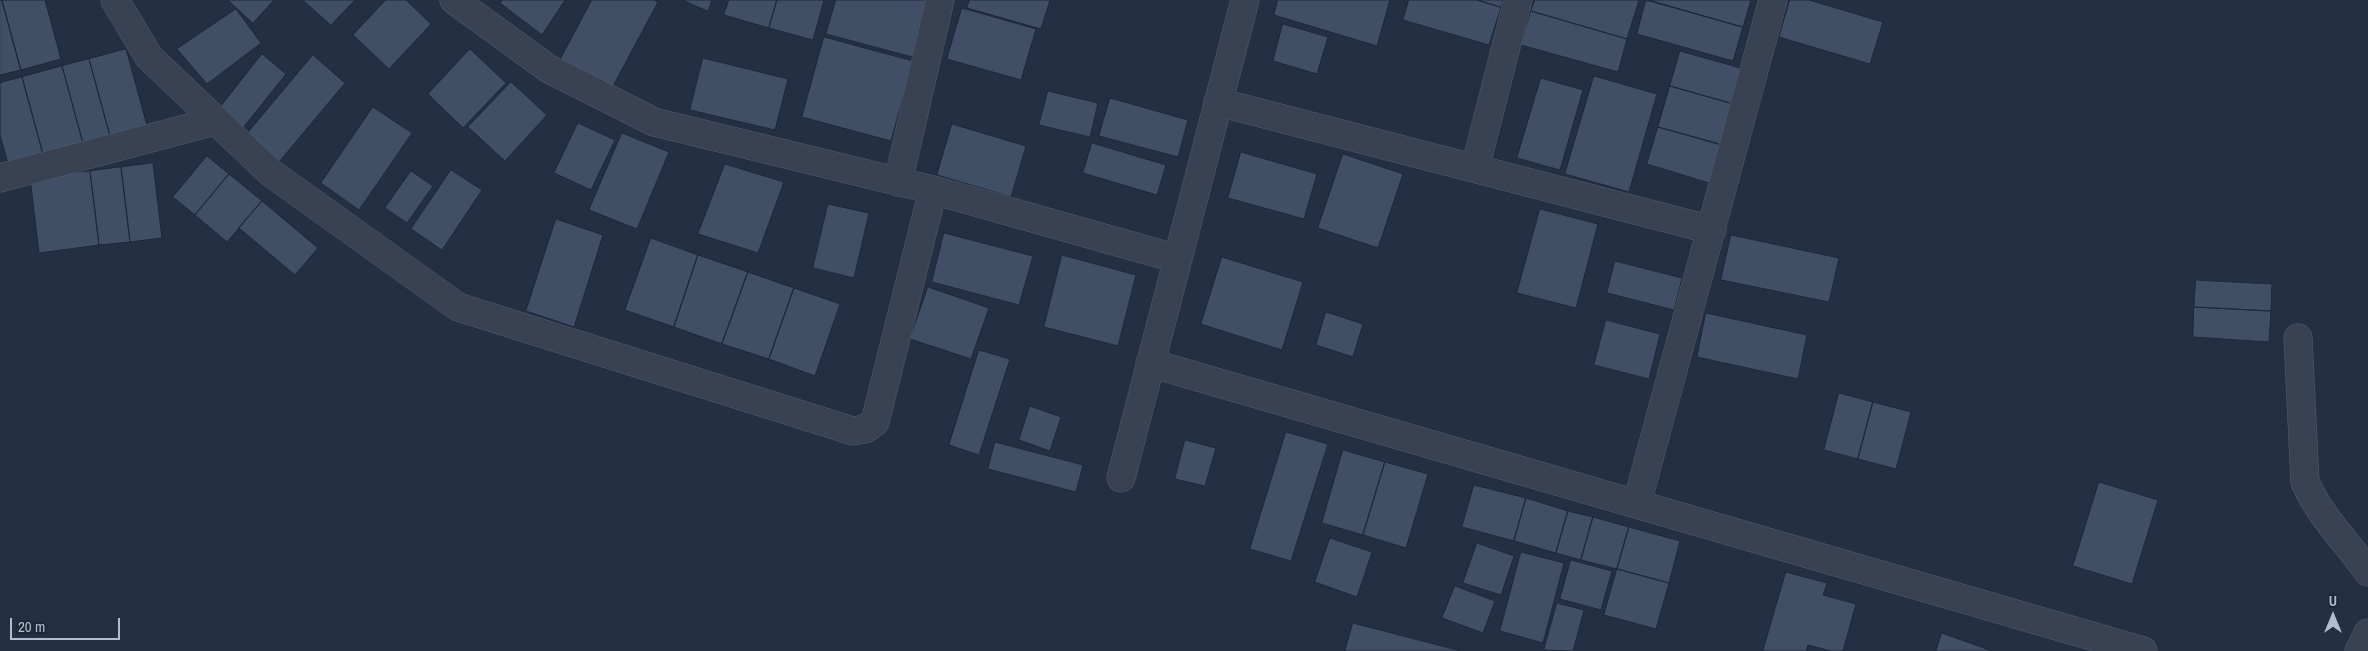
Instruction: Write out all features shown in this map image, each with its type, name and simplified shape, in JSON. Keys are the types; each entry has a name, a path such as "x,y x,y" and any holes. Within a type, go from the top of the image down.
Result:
{"street":[{"path":"115,0 149,57 271,173 458,307 854,431 865,429 875,422 933,190"},
{"path":"454,0 549,69 654,122 933,190 1178,259"},
{"path":"898,182 940,0"},
{"path":"1121,478 1245,0"},
{"path":"1475,168 1518,0"},
{"path":"1637,503 1773,0"},
{"path":"1218,102 1712,230"},
{"path":"0,178 215,121"},
{"path":"2298,338 2305,482 2313,502 2350,546 2368,572"},
{"path":"1150,363 2143,651"},
{"path":"2359,651 2368,633"}],"building":[{"path":"0,0 2,0 21,70 0,75"},
{"path":"2,0 45,0 61,59 21,70"},
{"path":"228,0 274,0 253,23"},
{"path":"303,0 355,0 331,25"},
{"path":"386,0 406,0 431,24 389,69 353,35"},
{"path":"503,0 565,0 542,35 500,3"},
{"path":"592,0 654,0 658,2 612,88 560,60"},
{"path":"682,0 712,0 708,11"},
{"path":"729,0 777,0 769,28 724,15"},
{"path":"777,0 824,0 813,40 769,28"},
{"path":"836,0 932,0 916,58 826,34"},
{"path":"970,0 1050,0 1041,29 967,8"},
{"path":"1278,0 1390,0 1377,46 1274,15"},
{"path":"1409,0 1477,0 1501,7 1489,45 1403,20"},
{"path":"1477,0 1503,0 1501,7"},
{"path":"1535,0 1639,0 1627,39 1531,11"},
{"path":"1646,0 1743,27 1733,61 1637,34"},
{"path":"1649,0 1751,0 1743,27"},
{"path":"1790,0 1809,0 1883,22 1870,64 1779,37"},
{"path":"962,8 1036,29 1021,80 947,59"},
{"path":"236,9 261,43 207,84 177,49"},
{"path":"1531,11 1627,39 1618,72 1521,45"},
{"path":"1283,24 1328,37 1317,74 1273,61"},
{"path":"824,37 913,61 891,141 802,117"},
{"path":"126,49 148,129 111,140 89,59"},
{"path":"470,49 506,83 463,128 428,94"},
{"path":"1680,51 1744,69 1734,104 1670,86"},
{"path":"262,54 286,74 242,129 218,110"},
{"path":"313,55 345,83 279,162 246,135"},
{"path":"703,58 788,79 775,130 690,110"},
{"path":"89,59 111,140 84,147 62,66"},
{"path":"62,66 84,147 44,158 22,77"},
{"path":"1594,76 1657,94 1629,192 1565,174"},
{"path":"22,77 44,158 9,167 0,135 0,83"},
{"path":"1541,78 1583,90 1560,170 1517,158"},
{"path":"511,82 547,115 505,161 468,127"},
{"path":"1670,86 1733,104 1721,145 1658,127"},
{"path":"1048,91 1098,103 1090,137 1039,125"},
{"path":"1110,98 1188,120 1178,157 1099,136"},
{"path":"373,107 412,133 359,210 321,183"},
{"path":"578,123 615,140 591,190 554,173"},
{"path":"952,124 1026,146 1011,197 937,175"},
{"path":"1658,127 1720,144 1709,183 1647,164"},
{"path":"622,133 669,152 637,229 589,210"},
{"path":"1092,143 1166,165 1157,195 1083,173"},
{"path":"1241,152 1317,174 1304,219 1228,198"},
{"path":"1343,154 1403,174 1378,248 1318,228"},
{"path":"207,156 229,174 195,215 173,197"},
{"path":"153,163 162,238 130,242 121,167"},
{"path":"725,164 784,182 758,253 698,234"},
{"path":"121,167 130,242 99,245 90,171"},
{"path":"451,170 482,190 442,250 411,229"},
{"path":"90,171 99,245 39,253 30,178"},
{"path":"411,171 433,186 407,223 385,208"},
{"path":"229,174 262,201 227,242 195,215"},
{"path":"262,201 318,248 295,275 239,228"},
{"path":"828,204 869,213 854,278 813,268"},
{"path":"1540,209 1598,224 1576,308 1517,293"},
{"path":"556,219 603,235 574,327 526,311"},
{"path":"944,233 1033,256 1019,305 932,282"},
{"path":"1731,235 1839,258 1829,302 1721,280"},
{"path":"651,238 698,255 674,327 625,310"},
{"path":"698,255 748,272 722,344 674,327"},
{"path":"1062,255 1136,275 1118,346 1044,327"},
{"path":"1222,257 1303,282 1282,350 1201,324"},
{"path":"1615,261 1682,278 1674,310 1607,293"},
{"path":"748,272 794,288 769,359 722,344"},
{"path":"2196,280 2272,284 2271,311 2194,307"},
{"path":"928,287 989,308 971,359 910,339"},
{"path":"794,288 840,304 815,376 769,359"},
{"path":"2194,307 2271,311 2269,342 2193,337"},
{"path":"1326,312 1363,324 1353,357 1316,345"},
{"path":"1706,313 1807,335 1798,379 1697,357"},
{"path":"1606,320 1660,334 1649,379 1594,365"},
{"path":"979,350 1010,359 979,455 949,445"},
{"path":"1839,393 1873,402 1858,459 1824,450"},
{"path":"1873,402 1911,412 1896,469 1858,459"},
{"path":"1030,406 1061,417 1050,451 1019,440"},
{"path":"1286,432 1328,444 1291,561 1250,549"},
{"path":"1185,440 1216,448 1205,486 1175,479"},
{"path":"995,442 1083,465 1076,492 988,469"},
{"path":"1343,450 1385,462 1363,535 1322,523"},
{"path":"1385,462 1428,474 1406,548 1363,535"},
{"path":"2099,482 2158,500 2132,584 2073,566"},
{"path":"1474,485 1526,498 1514,541 1462,527"},
{"path":"1526,498 1568,511 1556,553 1514,541"},
{"path":"1568,511 1593,517 1581,560 1556,553"},
{"path":"1593,517 1629,527 1617,569 1581,560"},
{"path":"1629,527 1680,541 1669,583 1617,569"},
{"path":"1330,538 1372,552 1357,597 1315,582"},
{"path":"1477,543 1514,556 1501,595 1463,583"},
{"path":"1521,552 1564,563 1543,643 1500,631"},
{"path":"1571,560 1612,571 1601,610 1560,599"},
{"path":"1617,569 1669,583 1656,629 1604,615"},
{"path":"1786,572 1827,583 1823,595 1856,604 1843,651 1831,651 1808,645 1806,651 1763,651"},
{"path":"1455,586 1495,601 1483,633 1442,618"},
{"path":"1557,603 1584,610 1573,651 1544,650"},
{"path":"1353,623 1461,651 1345,651"},
{"path":"1942,633 1992,651 1936,651"}]}
